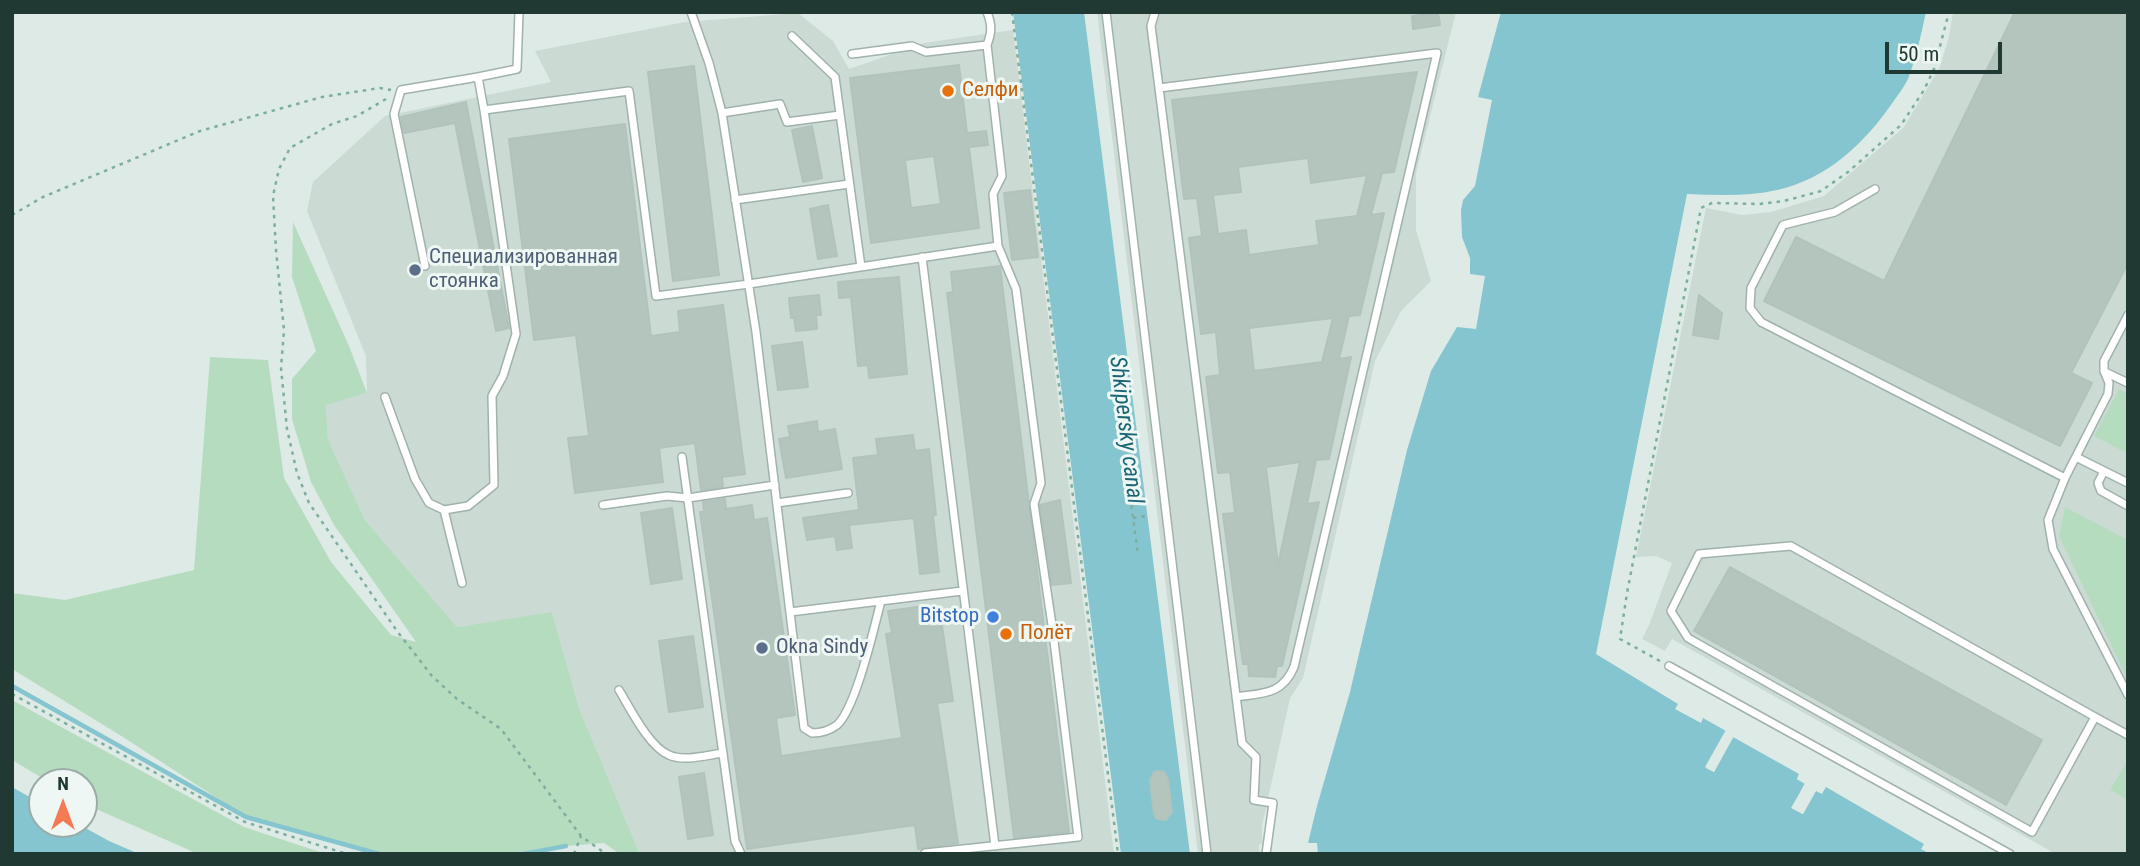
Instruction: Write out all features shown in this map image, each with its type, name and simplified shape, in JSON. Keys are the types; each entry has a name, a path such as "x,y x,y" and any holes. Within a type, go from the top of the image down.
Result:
{"lane":[{"path":"425,266 394,114 401,90 517,69 519,12"},
{"path":"691,12 709,63 722,113 749,284 804,728 812,733 826,732 839,723 850,704 881,601"},
{"path":"925,853 1078,837 1034,504 1041,483 1016,289 998,246 993,194 1002,176 987,45 992,32 987,12"},
{"path":"1106,12 1207,854"},
{"path":"1155,12 1151,26 1242,743 1256,757 1254,800 1273,803 1266,854"},
{"path":"792,36 835,77 860,267"},
{"path":"852,54 912,46 926,52 987,45"},
{"path":"1159,88 1437,53 1294,667 1289,679 1279,689 1236,697"},
{"path":"384,397 415,479 429,503 444,510 468,506 494,485 492,396 503,376 516,334 478,77"},
{"path":"484,110 629,91 656,296 998,246"},
{"path":"722,113 780,104 787,122 840,115"},
{"path":"735,201 849,184"},
{"path":"1875,190 1835,212 1783,225 1751,288 1750,308 1761,322 2065,478"},
{"path":"922,257 995,846"},
{"path":"2128,315 2104,361 2104,371 2109,383 2108,394 2065,478 2048,520 2053,549 2128,695"},
{"path":"2104,371 2128,383"},
{"path":"682,457 735,841 741,854"},
{"path":"2076,457 2128,483"},
{"path":"2104,471 2098,483 2101,491 2128,506"},
{"path":"603,505 667,496 688,498 775,485"},
{"path":"777,503 848,493"},
{"path":"444,510 461,583"},
{"path":"2095,717 2032,832 1688,638 1671,611 1699,554 1791,546 2128,735"},
{"path":"790,612 962,591"},
{"path":"1669,666 2010,854"},
{"path":"619,690 655,745 669,755 687,757 723,753"}],"path":[{"path":"1012,12 1118,854"},
{"path":"1669,666 1620,639 1701,208 1712,203 1759,204 1784,201 1821,191 1849,172 1901,125 1924,90 1934,69 1949,12"},
{"path":"12,215 43,197 200,131 322,97 380,88"},
{"path":"401,90 357,116 332,124 289,148 279,169 273,196 284,330 281,368 287,429 297,473 309,503 432,676 457,699 501,729 581,836 606,854"},
{"path":"1114,372 1123,445"},
{"path":"1118,405 1133,402"},
{"path":"1128,480 1138,555"},
{"path":"1133,518 1147,516"},
{"path":"12,694 245,822 346,854"},
{"path":"574,854 581,836"}],"shaded area":[{"path":"1097,12 1456,12 1416,173 1416,230 1431,281 1401,311 1375,361 1303,678 1290,698 1262,826 1259,854 1198,854"},
{"path":"1953,12 2128,12 2128,854 2056,854 1672,639 1665,651 1642,639 1672,563 1656,556 1636,557 1706,208 1742,215 1771,212 1824,196 1904,127 1940,67"},
{"path":"798,13 833,41 849,69 924,43 1013,30 1114,854 640,854 579,708 552,613 457,627 365,520 328,439 326,404 367,393 366,356 307,211 313,182 385,116 551,82 535,51 685,22"}],"green space":[{"path":"293,222 349,346 367,393 326,405 328,439 365,520 457,627 552,612 579,708 640,854 620,854 604,843 566,846 523,854 379,854 246,817 12,669 12,593 65,600 194,570 210,357 268,360 284,478 331,562 391,635 416,642 334,525 311,482 292,419 292,379 316,351 292,277"},
{"path":"2119,389 2128,394 2128,454 2094,436"},
{"path":"2065,507 2128,540 2128,680 2059,536"},
{"path":"12,700 244,827 326,854 198,854 98,810 98,768 28,770 12,760"},
{"path":"2128,760 2128,800 2110,790"}],"water":[{"name":"Shkipersky canal","path":"1013,12 1084,12 1190,854 1121,854"},
{"path":"1501,12 1926,12 1916,55 1906,82 1870,132 1843,157 1812,177 1777,190 1743,195 1687,194 1596,654 1678,704 1675,709 1701,723 1703,718 1726,731 1706,768 1714,772 1733,737 1799,774 1797,779 1805,783 1792,808 1803,814 1816,790 1822,793 1826,787 1924,844 1921,849 1930,854 1318,854 1317,843 1308,843 1350,692 1407,450 1431,371 1457,327 1476,329 1485,276 1470,274 1470,258 1462,237 1461,210 1463,200 1475,186 1492,100 1478,97"},
{"path":"12,787 28,796 28,838 98,838 98,835 139,854 12,854"}],"pier":[{"path":"1727,728 1729,733 1710,766 1712,767 1731,735 1735,734 1714,772 1705,767"},
{"path":"1801,771 1802,778 1808,783 1796,806 1802,809 1814,788 1821,789 1827,784 1822,794 1816,791 1803,814 1791,808 1805,784 1797,779"}],"building":[{"path":"2015,12 2128,12 2128,263 2071,373 2092,383 2060,446 1764,301 1796,237 1884,281"},
{"path":"1438,13 1440,25 1413,29 1412,16"},
{"path":"959,65 967,133 986,131 988,145 969,147 979,228 871,243 850,78","holes":["934,156 941,204 911,208 905,160"]},
{"path":"694,66 719,275 673,281 648,72"},
{"path":"1417,72 1394,172 1382,173 1371,215 1384,213 1360,315 1349,316 1339,359 1351,357 1329,459 1316,460 1307,504 1319,502 1282,666 1277,666 1275,677 1249,676 1248,664 1243,664 1223,514 1235,513 1230,472 1218,473 1206,377 1220,375 1216,332 1201,334 1189,238 1202,236 1197,198 1184,199 1172,100","holes":["1308,158 1311,183 1367,175 1357,216 1316,221 1319,245 1249,255 1246,230 1218,234 1213,195 1241,192 1238,167","1333,318 1322,362 1254,371 1249,328","1300,462 1278,565 1266,467"]},
{"path":"466,102 509,328 496,331 455,123 404,133 401,117"},
{"path":"625,124 651,336 680,332 678,311 723,305 745,474 722,477 723,487 701,490 695,443 659,448 663,482 575,493 568,438 589,436 576,335 534,340 509,139"},
{"path":"812,126 822,178 803,182 792,130"},
{"path":"1030,190 1038,257 1012,260 1004,193"},
{"path":"828,205 837,256 818,259 810,209"},
{"path":"1000,266 1069,832 1014,838 947,293 953,292 951,272"},
{"path":"899,277 907,374 869,378 868,365 858,366 851,297 839,298 838,282"},
{"path":"819,295 821,315 816,315 817,329 796,331 794,318 791,318 789,298"},
{"path":"1699,295 1722,313 1718,339 1693,335"},
{"path":"802,342 808,387 778,390 772,346"},
{"path":"817,421 818,432 835,429 842,469 786,478 779,439 790,437 788,426"},
{"path":"913,435 915,451 929,449 939,572 920,574 914,518 849,525 852,548 837,550 835,536 807,540 803,518 859,510 853,458 878,455 876,439"},
{"path":"725,499 726,509 752,505 754,520 767,518 795,715 776,718 781,756 902,738 886,634 892,633 888,611 925,606 929,627 942,626 953,701 937,703 958,843 918,849 915,825 747,849 700,512 704,512 703,502"},
{"path":"1060,500 1071,583 1052,585 1040,505"},
{"path":"672,508 682,579 651,584 641,513"},
{"path":"1730,567 2042,740 2006,805 1694,631"},
{"path":"693,636 703,707 669,712 659,641"},
{"path":"1154,772 1164,772 1168,779 1172,812 1166,820 1157,819 1154,815 1150,780"},
{"path":"704,773 713,835 688,839 679,777"}],"waterway":[{"path":"12,686 246,817 379,854"},
{"path":"523,854 566,846"}],"place":[{"name":"Селфи","path":"948,91"},
{"name":"Специализированная стоянка","path":"415,270"},
{"name":"Bitstop","path":"993,617"},
{"name":"Полёт","path":"1006,634"},
{"name":"Okna Sindy","path":"762,648"}]}
